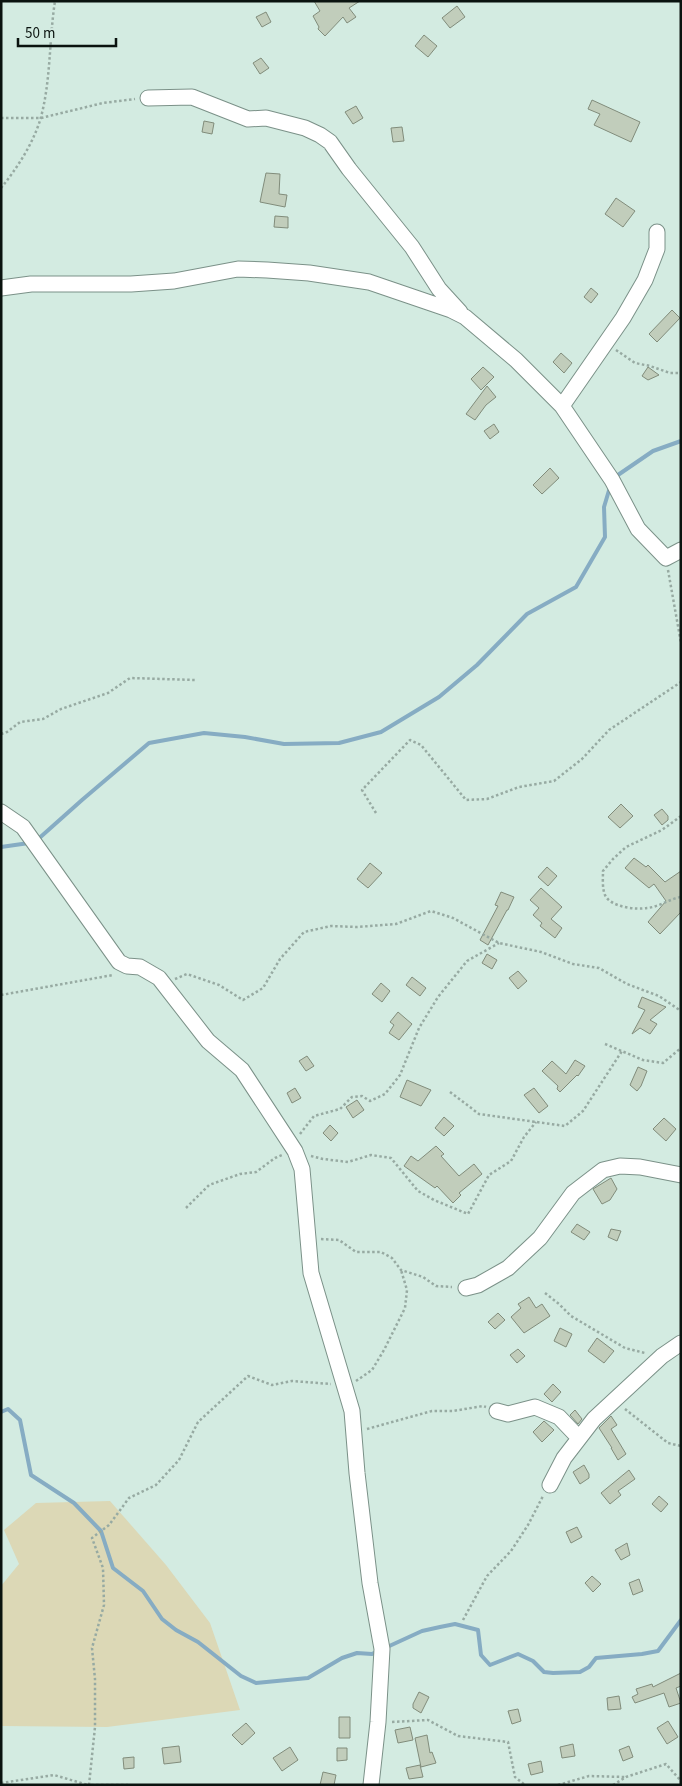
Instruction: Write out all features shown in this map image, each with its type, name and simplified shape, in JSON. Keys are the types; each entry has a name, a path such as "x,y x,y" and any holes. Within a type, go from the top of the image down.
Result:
{"street":[{"path":"148,98 192,97 248,119 266,118 305,128 330,142 349,169 412,247 439,289 465,317 516,360 562,406 612,480 638,529 666,558 681,550"},
{"path":"562,406 623,318 645,280 658,248 657,232"},
{"path":"1,288 31,284 131,284 174,281 238,269 267,270 309,273 369,282 451,310 465,317"},
{"path":"1,812 23,827 116,958 127,966 140,967 159,978 208,1042 242,1070 295,1151 302,1169 311,1274 352,1411 370,1583 382,1649 378,1722 371,1785"},
{"path":"466,1288 478,1285 508,1268 540,1238 573,1192 603,1170 620,1166 640,1167 681,1175"},
{"path":"550,1485 564,1458 594,1419 662,1356 681,1343"},
{"path":"497,1411 508,1414 535,1407 559,1418 580,1438"}],"path":[{"path":"1,188 13,173 30,143 41,118 50,60 50,33 55,1"},
{"path":"1,118 41,118 103,102 148,98"},
{"path":"606,343 634,363 670,373 681,373"},
{"path":"666,558 681,643"},
{"path":"1,734 7,732 20,722 43,720 61,708 108,693 130,678 196,680"},
{"path":"376,814 362,790 410,740 421,745 466,800 487,799 519,787 554,781 582,759 609,730 681,682"},
{"path":"681,816 662,830 626,847 602,871 605,895 611,902 620,905 638,909 649,908 681,897"},
{"path":"163,983 187,974 219,985 244,1000 263,988 280,959 304,932 331,926 357,927 396,924 431,911 452,918 499,943 541,952 573,964 599,968 627,984 659,996 681,1011"},
{"path":"295,1151 298,1137 314,1116 340,1109 352,1098 362,1096 370,1100 385,1094 400,1075 419,1028 438,997 467,961 499,943"},
{"path":"1,995 122,974 132,967"},
{"path":"604,1044 644,1060 664,1062 681,1048"},
{"path":"450,1092 479,1114 565,1126 583,1111 622,1051"},
{"path":"186,1208 209,1186 240,1174 256,1172 275,1158 295,1151 322,1159 348,1162 371,1155 390,1158 418,1191 468,1214 490,1175 511,1160 524,1137 536,1122"},
{"path":"89,1785 95,1727 92,1648 104,1605 103,1568 92,1538 109,1525 129,1498 156,1485 179,1460 198,1422 248,1376 272,1385 292,1381 315,1384 344,1384 358,1380 372,1370 405,1308 407,1290 401,1270 392,1258 382,1252 356,1252 339,1240 308,1239"},
{"path":"401,1270 423,1277 436,1286 466,1288"},
{"path":"545,1293 571,1316 625,1348 662,1356"},
{"path":"614,1401 668,1443 681,1446"},
{"path":"354,1436 371,1427 432,1411 453,1411 483,1406 497,1411"},
{"path":"463,1620 487,1576 511,1551 550,1485"},
{"path":"378,1722 428,1720 458,1736 508,1742 514,1776 525,1785"},
{"path":"613,1785 626,1777 666,1764 681,1782"},
{"path":"1,1783 54,1775 89,1785 128,1785"},
{"path":"558,1785 589,1776 626,1777"}],"shaded area":[{"path":"110,1501 166,1565 210,1623 240,1710 107,1727 1,1726 1,1586 19,1564 4,1530 36,1503"}],"building":[{"path":"314,1 360,1 349,8 356,17 347,23 343,17 325,36 318,29 319,27 313,16 320,11"},
{"path":"457,6 465,17 450,28 442,18"},
{"path":"266,12 271,22 262,27 256,17"},
{"path":"424,35 437,46 428,57 415,46"},
{"path":"261,58 269,68 260,74 253,63"},
{"path":"592,100 640,122 631,142 594,125 600,114 588,109"},
{"path":"356,106 363,118 353,124 345,112"},
{"path":"204,121 214,123 212,134 202,132"},
{"path":"402,127 404,141 393,142 391,128"},
{"path":"266,173 280,174 279,194 287,195 285,207 260,202"},
{"path":"616,198 635,211 623,227 605,214"},
{"path":"275,216 288,217 288,228 274,227"},
{"path":"591,288 598,294 591,303 584,297"},
{"path":"672,310 680,318 657,342 649,334"},
{"path":"561,353 572,363 564,373 553,362"},
{"path":"483,367 494,377 481,390 471,379"},
{"path":"648,367 659,375 648,380 642,376"},
{"path":"487,386 496,397 486,405 475,420 466,414"},
{"path":"494,424 499,432 490,439 484,431"},
{"path":"550,468 559,478 542,494 533,485"},
{"path":"621,804 633,816 620,828 608,817"},
{"path":"662,809 668,816 668,820 662,825 654,815"},
{"path":"634,858 646,867 648,865 665,882 681,871 681,912 660,934 648,922 666,901 654,884 649,888 625,868"},
{"path":"370,863 382,873 368,888 357,879"},
{"path":"547,867 557,876 548,886 538,877"},
{"path":"541,888 562,907 551,919 562,928 555,938 540,926 542,923 533,915 539,908 530,900"},
{"path":"501,892 514,897 488,945 480,940 498,906 495,905"},
{"path":"487,954 497,960 492,969 482,963"},
{"path":"518,971 527,981 518,989 509,978"},
{"path":"412,977 426,988 420,996 406,985"},
{"path":"381,983 390,991 382,1002 372,994"},
{"path":"642,997 666,1007 650,1020 657,1024 650,1034 640,1028 632,1034 645,1010 638,1007"},
{"path":"398,1012 412,1024 399,1040 389,1033 394,1025 390,1022"},
{"path":"307,1056 314,1066 306,1071 299,1061"},
{"path":"575,1060 585,1066 578,1076 560,1092 557,1089 558,1086 542,1071 552,1061 566,1074"},
{"path":"638,1067 647,1071 637,1091 630,1085"},
{"path":"407,1080 431,1090 421,1106 400,1097"},
{"path":"295,1088 301,1098 292,1103 287,1093"},
{"path":"534,1088 548,1106 539,1113 524,1095"},
{"path":"357,1100 364,1110 353,1118 346,1107"},
{"path":"444,1117 454,1126 444,1136 435,1128"},
{"path":"664,1118 676,1129 666,1141 653,1129"},
{"path":"330,1125 338,1133 331,1141 323,1133"},
{"path":"436,1146 444,1154 441,1156 459,1176 474,1164 482,1174 459,1193 461,1195 453,1203 437,1186 435,1188 404,1166 411,1156 418,1161"},
{"path":"611,1178 617,1189 610,1200 602,1204 593,1189"},
{"path":"577,1224 590,1232 584,1240 571,1232"},
{"path":"611,1229 621,1231 617,1241 608,1237"},
{"path":"529,1297 536,1308 542,1304 550,1316 524,1333 511,1317 521,1308 518,1304"},
{"path":"498,1313 505,1320 495,1329 488,1322"},
{"path":"560,1328 572,1334 566,1347 554,1341"},
{"path":"597,1338 614,1351 604,1363 588,1351"},
{"path":"518,1349 525,1356 517,1363 510,1355"},
{"path":"553,1384 561,1392 552,1402 544,1394"},
{"path":"575,1410 582,1419 578,1424 570,1415"},
{"path":"611,1416 617,1425 611,1429 626,1454 618,1460 599,1428"},
{"path":"544,1421 554,1430 542,1442 533,1432"},
{"path":"584,1465 589,1478 580,1484 573,1472"},
{"path":"629,1470 635,1479 618,1491 621,1495 610,1504 601,1493"},
{"path":"659,1496 668,1504 661,1512 652,1504"},
{"path":"577,1527 582,1537 571,1543 566,1532"},
{"path":"627,1543 630,1555 621,1560 615,1550"},
{"path":"592,1576 601,1584 593,1592 585,1583"},
{"path":"639,1579 643,1591 633,1595 629,1583"},
{"path":"681,1673 681,1686 676,1688 681,1703 669,1707 664,1693 635,1703 632,1697 638,1694 636,1689 652,1684 653,1687"},
{"path":"419,1692 429,1697 421,1713 413,1708"},
{"path":"619,1696 621,1709 608,1710 607,1698"},
{"path":"518,1709 521,1721 512,1724 508,1711"},
{"path":"339,1717 350,1717 350,1738 339,1738"},
{"path":"668,1721 678,1737 667,1744 657,1728"},
{"path":"246,1723 255,1733 242,1745 232,1735"},
{"path":"410,1727 413,1740 398,1743 395,1730"},
{"path":"427,1735 430,1753 432,1752 436,1763 421,1767 415,1738"},
{"path":"573,1744 575,1756 562,1758 560,1747"},
{"path":"179,1746 181,1762 164,1764 162,1748"},
{"path":"629,1746 633,1757 623,1761 619,1750"},
{"path":"290,1747 298,1760 282,1771 273,1758"},
{"path":"337,1748 347,1748 347,1760 337,1761"},
{"path":"134,1757 134,1768 124,1769 123,1758"},
{"path":"541,1761 543,1772 531,1775 528,1764"},
{"path":"420,1765 423,1777 409,1779 406,1768"},
{"path":"323,1772 336,1775 334,1785 320,1785"}],"waterway":[{"path":"615,477 653,451 681,441"},
{"path":"36,841 149,743 204,733 245,737 284,744 339,743 381,732 439,697 477,665 527,614 576,587 605,537 604,507 610,487"},
{"path":"1,847 29,843"},
{"path":"1,1412 8,1409 20,1420 31,1475 74,1503 101,1531 113,1568 143,1591 162,1619 176,1630 198,1642 241,1676 256,1683 308,1678 342,1658 357,1653 372,1654 378,1651"},
{"path":"385,1648 422,1631 455,1624 478,1630 481,1655 490,1665 518,1654 533,1661 544,1672 580,1672 589,1667 596,1658 658,1651 681,1620"}]}
